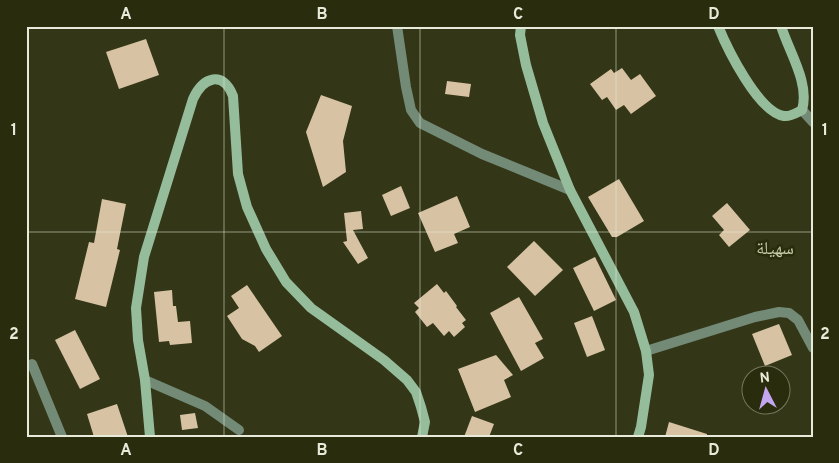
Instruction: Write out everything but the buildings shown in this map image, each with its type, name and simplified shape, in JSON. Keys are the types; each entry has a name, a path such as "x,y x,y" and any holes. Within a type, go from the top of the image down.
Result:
{"street":[{"path":"396,26 411,110 420,123 482,154 570,190"},
{"path":"520,26 520,35 532,90 543,123 570,190 634,312 646,351 649,375 638,437"},
{"path":"718,26 750,86 764,104 775,113 785,116 802,110"},
{"path":"781,26 802,81 805,102 802,110"},
{"path":"150,437 146,380 138,340 136,308 144,257 193,99 202,84 209,80 217,80 230,87 233,96 238,174 247,207 266,249 286,282 311,308 384,360 407,380 416,392 425,422 422,437"},
{"path":"802,110 813,122"},
{"path":"646,351 755,317 779,312 789,313 798,320 813,348"},
{"path":"32,364 62,437"},
{"path":"146,380 205,406 239,430"}],"district":[{"name":"سهيلة","path":"775,249"}]}
